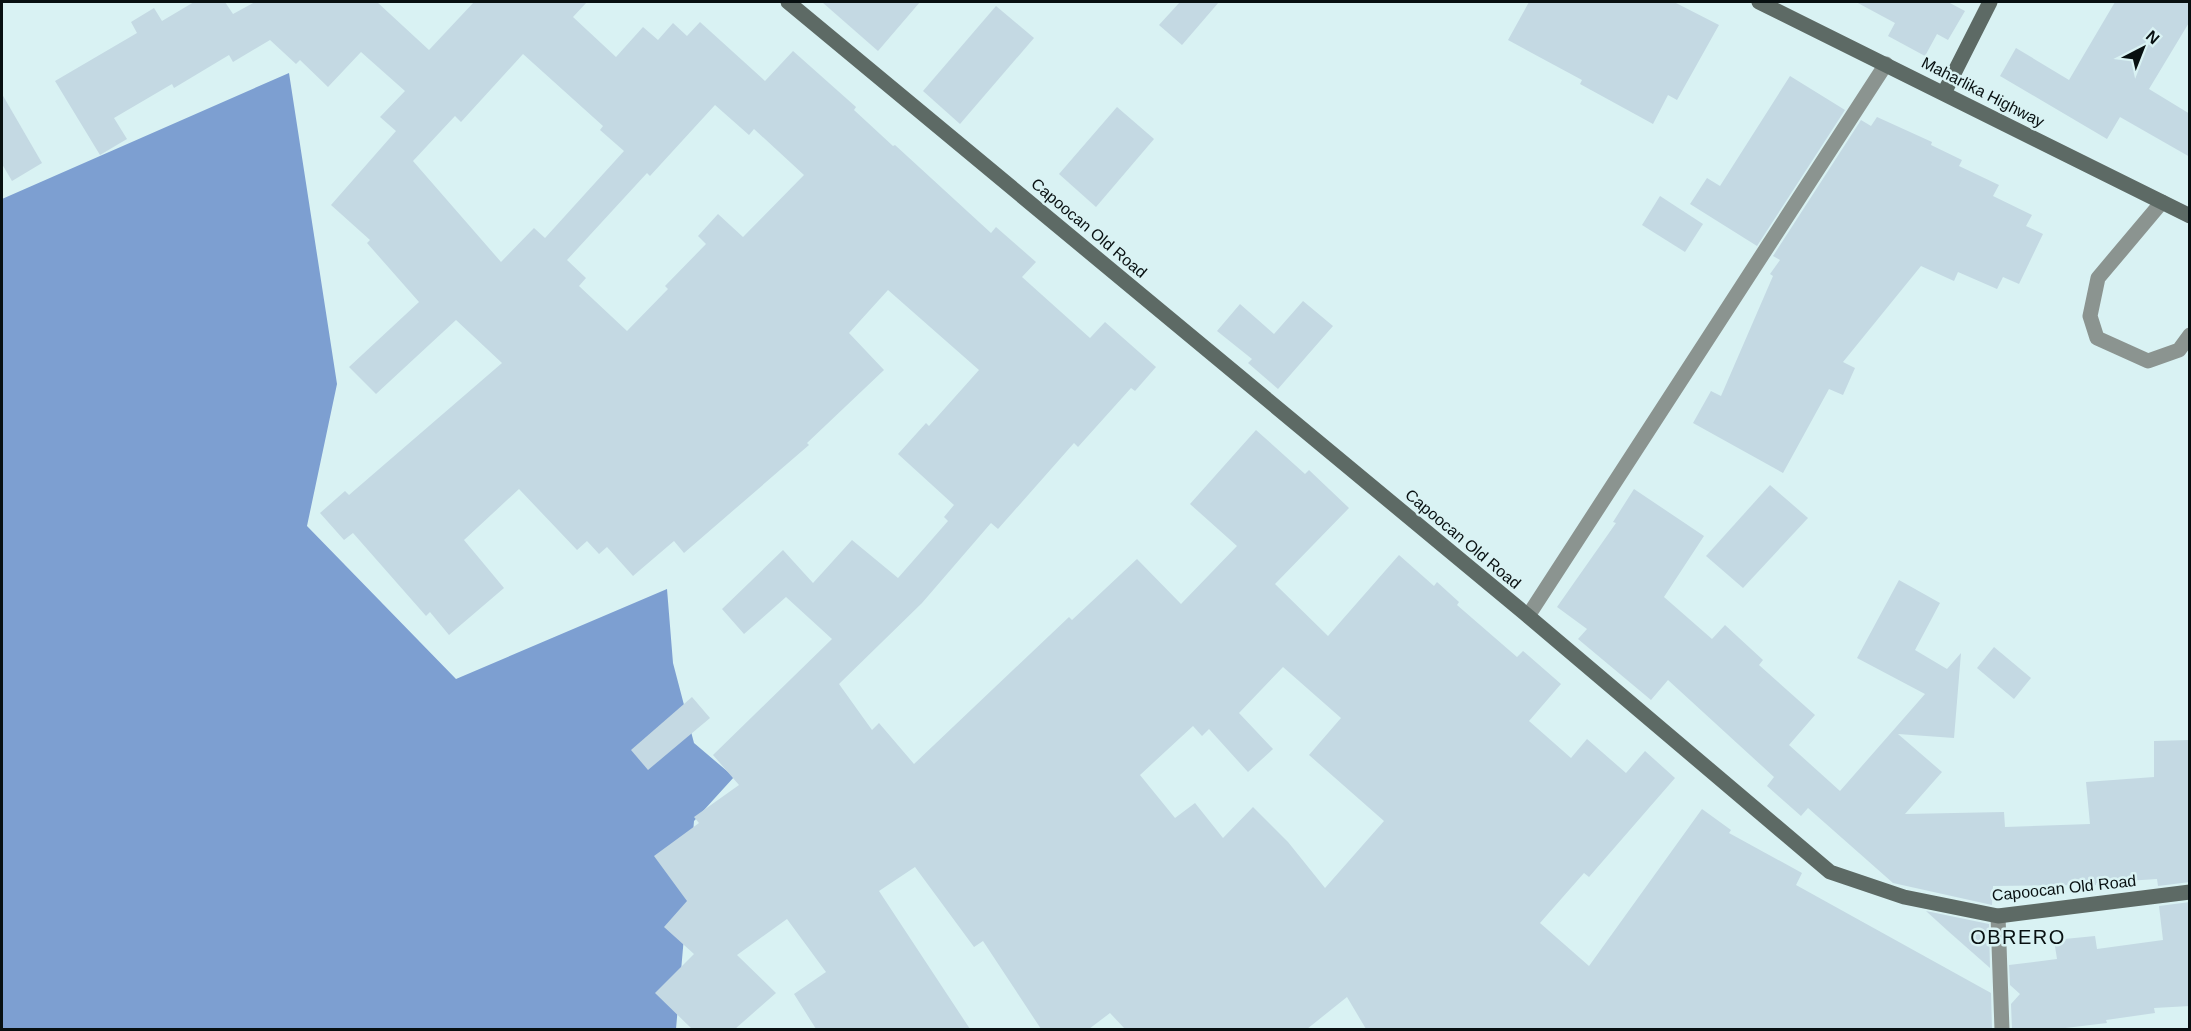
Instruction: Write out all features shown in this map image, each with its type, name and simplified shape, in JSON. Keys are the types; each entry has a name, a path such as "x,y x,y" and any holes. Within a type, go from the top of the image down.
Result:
{"street":[{"name":"Capoocan Old Road","path":"788,2 1528,616 1830,872 1904,897 1998,916 2190,892"},
{"name":"Maharlika Highway","path":"1759,2 2190,216"},
{"path":"1944,93 1990,2"},
{"path":"1528,616 1886,64"},
{"path":"2162,202 2098,278 2090,316 2097,338 2148,362 2179,350 2190,335"},
{"path":"1998,916 2002,1029"}],"water":[{"path":"289,73 337,384 307,526 456,679 667,589 673,663 694,743 734,777 694,821 676,1029 2,1029 2,199"}],"building":[{"path":"194,2 225,2 233,14 255,2 377,2 429,50 474,2 587,2 573,17 616,57 643,27 658,40 673,23 687,36 700,22 765,81 793,51 856,107 854,110 893,146 895,145 991,233 996,227 1036,262 1022,277 1090,338 1105,322 1156,367 1135,391 1131,388 1078,447 1074,443 998,529 991,523 922,603 839,684 872,730 879,723 914,764 1069,617 1072,620 1137,559 1181,604 1237,546 1190,504 1256,430 1305,474 1309,470 1349,508 1275,584 1328,636 1399,555 1434,586 1437,582 1459,602 1457,605 1517,657 1523,651 1561,684 1529,721 1571,758 1587,739 1626,773 1645,751 1675,778 1589,877 1584,873 1540,923 1589,966 1702,809 1731,830 1729,833 1802,873 1796,885 1991,993 1992,1029 1366,1029 1347,997 1307,1029 1125,1029 1110,1013 1089,1029 1041,1029 983,941 974,947 915,867 879,891 970,1029 816,1029 794,994 826,972 787,919 737,955 776,993 735,1029 692,1029 655,993 694,954 664,927 687,901 654,856 699,823 694,817 739,785 713,755 832,639 786,597 744,634 722,609 783,550 813,583 852,540 898,578 948,521 944,517 954,505 898,454 926,423 929,426 979,370 888,290 849,333 884,370 807,443 809,445 684,553 674,541 633,576 607,547 599,554 587,541 577,550 519,489 464,540 504,588 449,635 430,612 426,616 353,533 344,540 320,513 345,491 349,495 502,363 456,320 376,394 349,367 419,302 367,243 370,240 331,205 396,131 380,117 405,91 361,52 328,87 300,60 296,64 270,40 233,62 229,55 174,88 172,84 114,118 127,139 100,155 55,81 137,33 131,22 154,8 162,21","holes":["523,54 603,126 600,130 624,151 545,238 534,228 501,262 413,161 455,116 461,122","715,105 749,135 754,129 804,175 743,237 718,214 698,236 706,244 665,286 668,289 627,331 579,286 586,278 567,260 647,173 650,176","1283,667 1341,718 1309,755 1384,821 1325,888 1288,842 1253,807 1223,838 1195,803 1175,818 1140,775 1193,726 1202,736 1209,729 1248,772 1273,749 1239,713"]},
{"path":"822,2 920,2 878,51"},
{"path":"1180,2 1219,2 1182,45 1159,25"},
{"path":"1529,2 1674,2 1719,25 1677,100 1668,95 1653,124 1580,84 1582,80 1508,40"},
{"path":"1856,2 1948,2 1965,11 1948,40 1937,34 1925,56 1888,36 1895,23"},
{"path":"2115,2 2190,2 2190,21 2149,89 2190,114 2190,157 2120,117 2107,139 2000,76 2016,48 2069,80"},
{"path":"996,6 1034,38 960,124 923,91"},
{"path":"1790,76 1845,110 1757,246 1690,204 1707,178 1720,186"},
{"path":"2,94 42,163 12,181 2,164"},
{"path":"1117,107 1154,139 1096,207 1059,174"},
{"path":"1877,117 1932,142 1931,145 1962,160 1959,166 1999,185 1993,196 2032,215 2026,226 2043,234 2019,284 2003,277 1997,289 1958,272 1954,281 1921,266 1843,362 1855,368 1843,395 1829,389 1783,473 1693,423 1711,391 1721,396 1773,276 1770,274 1780,260 1773,256 1861,120 1871,126"},
{"path":"1660,196 1703,224 1685,252 1642,225"},
{"path":"1303,301 1333,326 1278,389 1248,363 1252,359 1217,331 1240,304 1274,334"},
{"path":"1770,485 1808,518 1743,588 1706,556"},
{"path":"1634,489 1704,536 1664,597 1712,639 1725,625 1763,660 1759,665 1815,715 1789,745 1840,791 1925,694 1857,658 1899,580 1940,603 1915,650 1947,669 1961,653 1954,738 1898,734 1942,772 1905,814 2004,812 2005,827 2090,824 2086,782 2154,777 2154,741 2190,740 2190,882 2158,886 2157,879 2096,883 2096,885 1993,886 1992,905 1893,883 1808,808 1801,816 1767,786 1774,777 1668,680 1651,700 1578,639 1587,629 1557,607 1616,523 1613,522"},
{"path":"1994,647 2031,678 2014,699 1977,668"},
{"path":"692,697 710,718 648,770 631,750"},
{"path":"2190,902 2190,1006 2154,1008 2155,1013 2106,1020 2107,1023 2057,1029 2012,1029 2011,1004 2020,994 2010,985 2009,965 2057,959 2054,940 2095,936 2097,949 2163,940 2159,906"},
{"path":"1926,911 1989,924 1990,968 1948,931"}],"district":[{"name":"OBRERO","path":"2018,937"}]}
